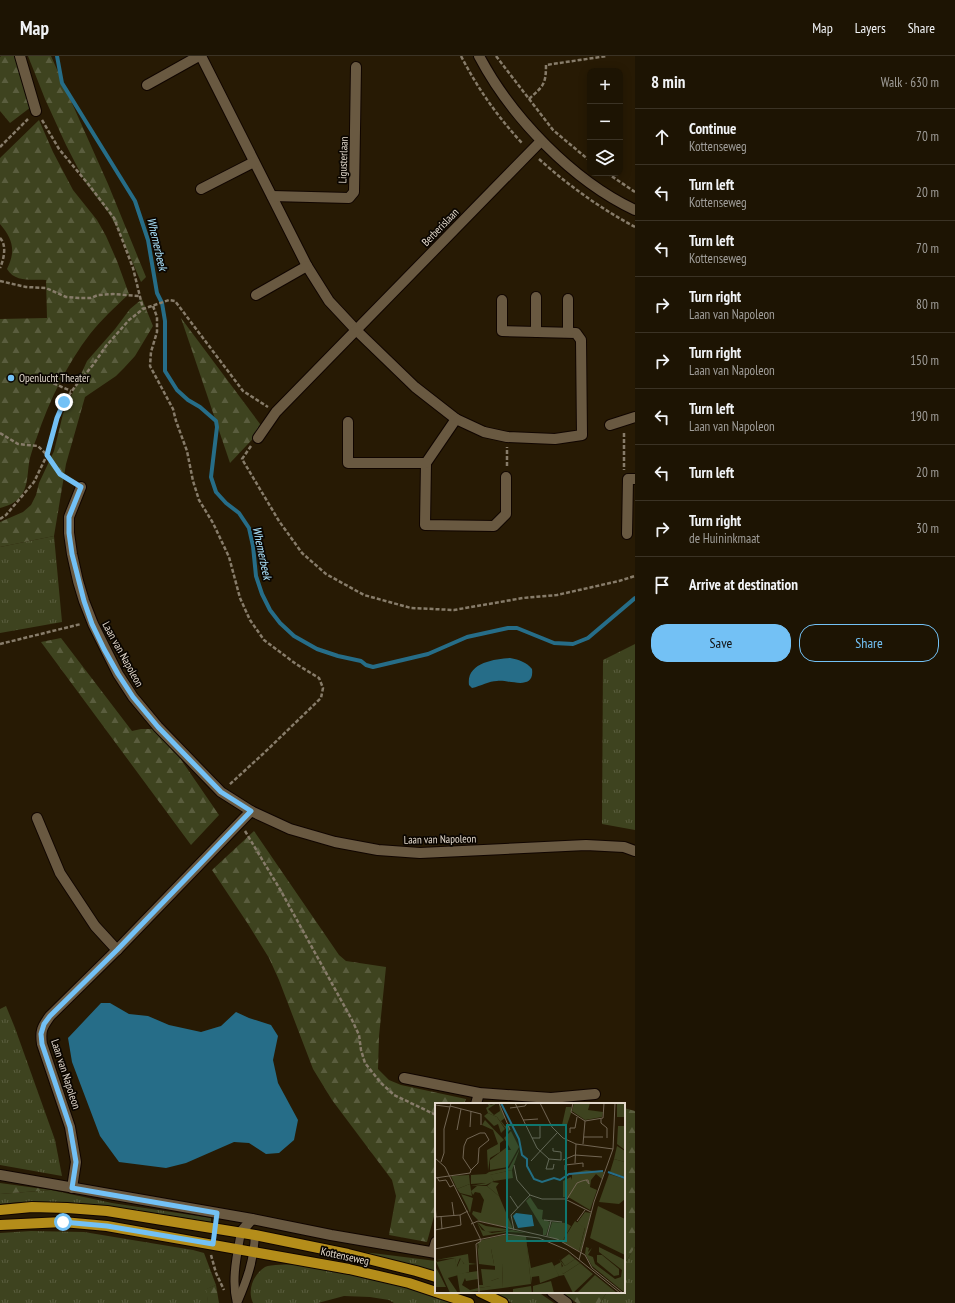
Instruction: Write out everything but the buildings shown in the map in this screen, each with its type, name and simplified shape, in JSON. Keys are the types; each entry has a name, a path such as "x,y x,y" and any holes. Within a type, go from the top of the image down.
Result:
{"main road":[{"name":"Kottenseweg","path":"0,1210 32,1207 108,1211 241,1232 348,1254 416,1270 435,1277"},
{"name":"Kottenseweg","path":"0,1225 63,1222 107,1226 350,1269 409,1283 435,1292"},
{"name":"Kottenseweg","path":"439,1293 469,1303"},
{"path":"482,1293 503,1303"}],"street":[{"path":"20,56 36,110"},
{"path":"147,85 200,56 307,266 329,301 357,331 415,387 456,419 484,432 507,436 555,439 582,435 581,340 576,333 568,332 502,331 502,300"},
{"path":"479,56 488,73 514,111 541,141 605,194 635,210"},
{"name":"Ligusterlaan","path":"272,196 349,198 354,192 356,67"},
{"name":"Berberislaan","path":"258,438 276,412 357,331 541,141"},
{"path":"201,189 254,162"},
{"path":"256,295 307,266"},
{"path":"536,297 536,332"},
{"path":"568,299 568,332"},
{"path":"610,425 635,417"},
{"path":"456,419 426,464 425,525 494,526 506,514 506,477"},
{"path":"348,422 348,463 426,464"},
{"path":"627,534 632,479"},
{"name":"Laan van Napoleon","path":"81,487 69,517 69,533 78,581 92,621 115,668 133,697 158,727 221,792 251,811 290,829 358,847 378,850 420,853 586,845 635,850"},
{"name":"Laan van Napoleon","path":"72,1188 76,1162 70,1127 44,1054 41,1034 44,1024 50,1016 117,950 251,811"},
{"path":"37,818 60,873 94,926 117,950"},
{"path":"404,1078 479,1093 551,1098 595,1094"},
{"path":"476,1103 479,1093"},
{"name":"Kottenseweg","path":"0,1176 252,1219 331,1235 434,1253"},
{"path":"241,1232 252,1219"},
{"path":"252,1219 255,1235"},
{"path":"553,1293 567,1303"}],"lane":[{"path":"237,1303 234,1293 235,1270 241,1232"},
{"path":"237,1303 255,1252 255,1235"}],"path":[{"path":"496,56 553,130 587,158"},
{"path":"529,99 543,86 546,78 546,65 607,56"},
{"path":"0,147 36,110 59,149 114,218 133,268 143,309"},
{"path":"611,176 635,192"},
{"path":"0,238 3,241 4,259 0,268"},
{"path":"0,281 26,287 46,288 66,297 91,298 98,295 113,294 139,296"},
{"path":"0,520 34,482 47,455 57,418 71,391 128,320 143,309 169,300 175,301 243,391 276,412"},
{"path":"153,306 157,317 157,332 151,352 150,366 173,409 176,422 187,451 193,481 199,500 213,523 229,557 240,598 250,620 264,640 296,664 319,678 323,688 321,698 221,792"},
{"path":"37,376 71,391"},
{"path":"624,421 624,470 632,479"},
{"path":"0,433 18,444 38,446 47,455 60,474 81,487"},
{"path":"506,477 507,436"},
{"path":"258,438 242,459 279,521 302,553 326,574 364,595 411,608 454,610 515,599 557,595 635,576"},
{"path":"0,644 92,621"},
{"path":"240,823 281,891 352,1020 359,1035 361,1050 365,1062 381,1083 394,1094 435,1114"},
{"path":"213,1244 211,1256 213,1264 226,1292"}],"green space":[{"path":"1,56 19,56 31,107 10,123 0,111"},
{"path":"28,56 51,56 108,184 146,277 141,282 118,229 108,212 85,182 66,145 45,99"},
{"path":"39,120 53,152 73,190 97,220 106,236 129,294 90,334 66,370 53,396 34,445 30,458 27,482 24,492 14,502 0,508 0,319 47,318 46,280 19,278 10,273 7,269 12,256 12,245 8,235 0,224 0,158"},
{"path":"142,299 153,326 135,356 124,368 116,376 85,397 66,464 54,536 0,547 0,522 23,512 31,505 36,495 39,483 54,451 63,414 87,361 130,309"},
{"path":"181,318 263,428 230,463"},
{"path":"54,536 62,622 0,633 0,547"},
{"path":"61,638 132,731 141,729 160,729 219,815 191,845 41,642"},
{"path":"635,644 635,830 602,824 603,660"},
{"path":"254,831 339,955 346,961 386,967 379,1036 378,1069 389,1080 401,1085 466,1099 464,1103 435,1103 435,1213 427,1242 389,1235 396,1196 392,1180 332,1100 313,1069 269,958 212,870"},
{"path":"6,1006 55,1140 62,1176 0,1165 0,1009"},
{"path":"625,1108 635,1111 635,1247 625,1263"},
{"path":"0,1183 51,1190 0,1194"},
{"path":"51,1190 112,1203 211,1218 211,1222 106,1206 52,1202 0,1204 0,1194"},
{"path":"31,1231 84,1232 204,1253 216,1285 207,1289 208,1303 0,1303 0,1233"},
{"path":"635,1247 635,1303 600,1303 606,1293 625,1293 625,1263"},
{"path":"358,1252 435,1261 435,1272"},
{"path":"297,1264 408,1287 455,1303 394,1303 389,1300 370,1297 344,1296 318,1303 253,1303 251,1298 252,1283 254,1278 261,1270 271,1265"},
{"path":"216,1285 219,1303 208,1303 206,1289"},
{"path":"491,1293 539,1293 554,1303 512,1303"},
{"path":"562,1293 606,1293 600,1303 577,1303"}],"water":[{"path":"510,658 522,662 532,669 532,676 529,680 520,683 494,681 472,688 469,685 469,678 476,667 489,661"},
{"path":"101,1003 110,1003 129,1014 148,1016 169,1025 201,1032 221,1026 236,1012 271,1025 278,1036 273,1060 278,1083 298,1120 294,1140 279,1153 266,1154 249,1143 234,1142 186,1163 166,1168 119,1162 100,1136 72,1062 68,1038"}],"waterway":[{"name":"Whemerbeek","path":"57,56 62,83 135,201 148,240 157,293 162,303 165,321 165,371 177,390 216,421 217,427 211,477 216,492 226,503 239,513 249,528 253,546 256,576 262,594 270,610 280,623 294,636 317,649 338,656 361,661 366,665 373,667 428,654 467,637 508,628 517,628 554,643 573,644 588,638 635,598"}],"place":[{"name":"Openlucht Theater","path":"11,378"}],"route":[{"path":"63,1222 107,1226 213,1244 217,1213 72,1188 76,1162 70,1127 44,1054 41,1034 44,1024 50,1016 117,950 251,811 221,792 145,712 118,674 92,624 78,581 69,533 69,517 81,487 60,474 47,455 57,418 64,402"}]}
